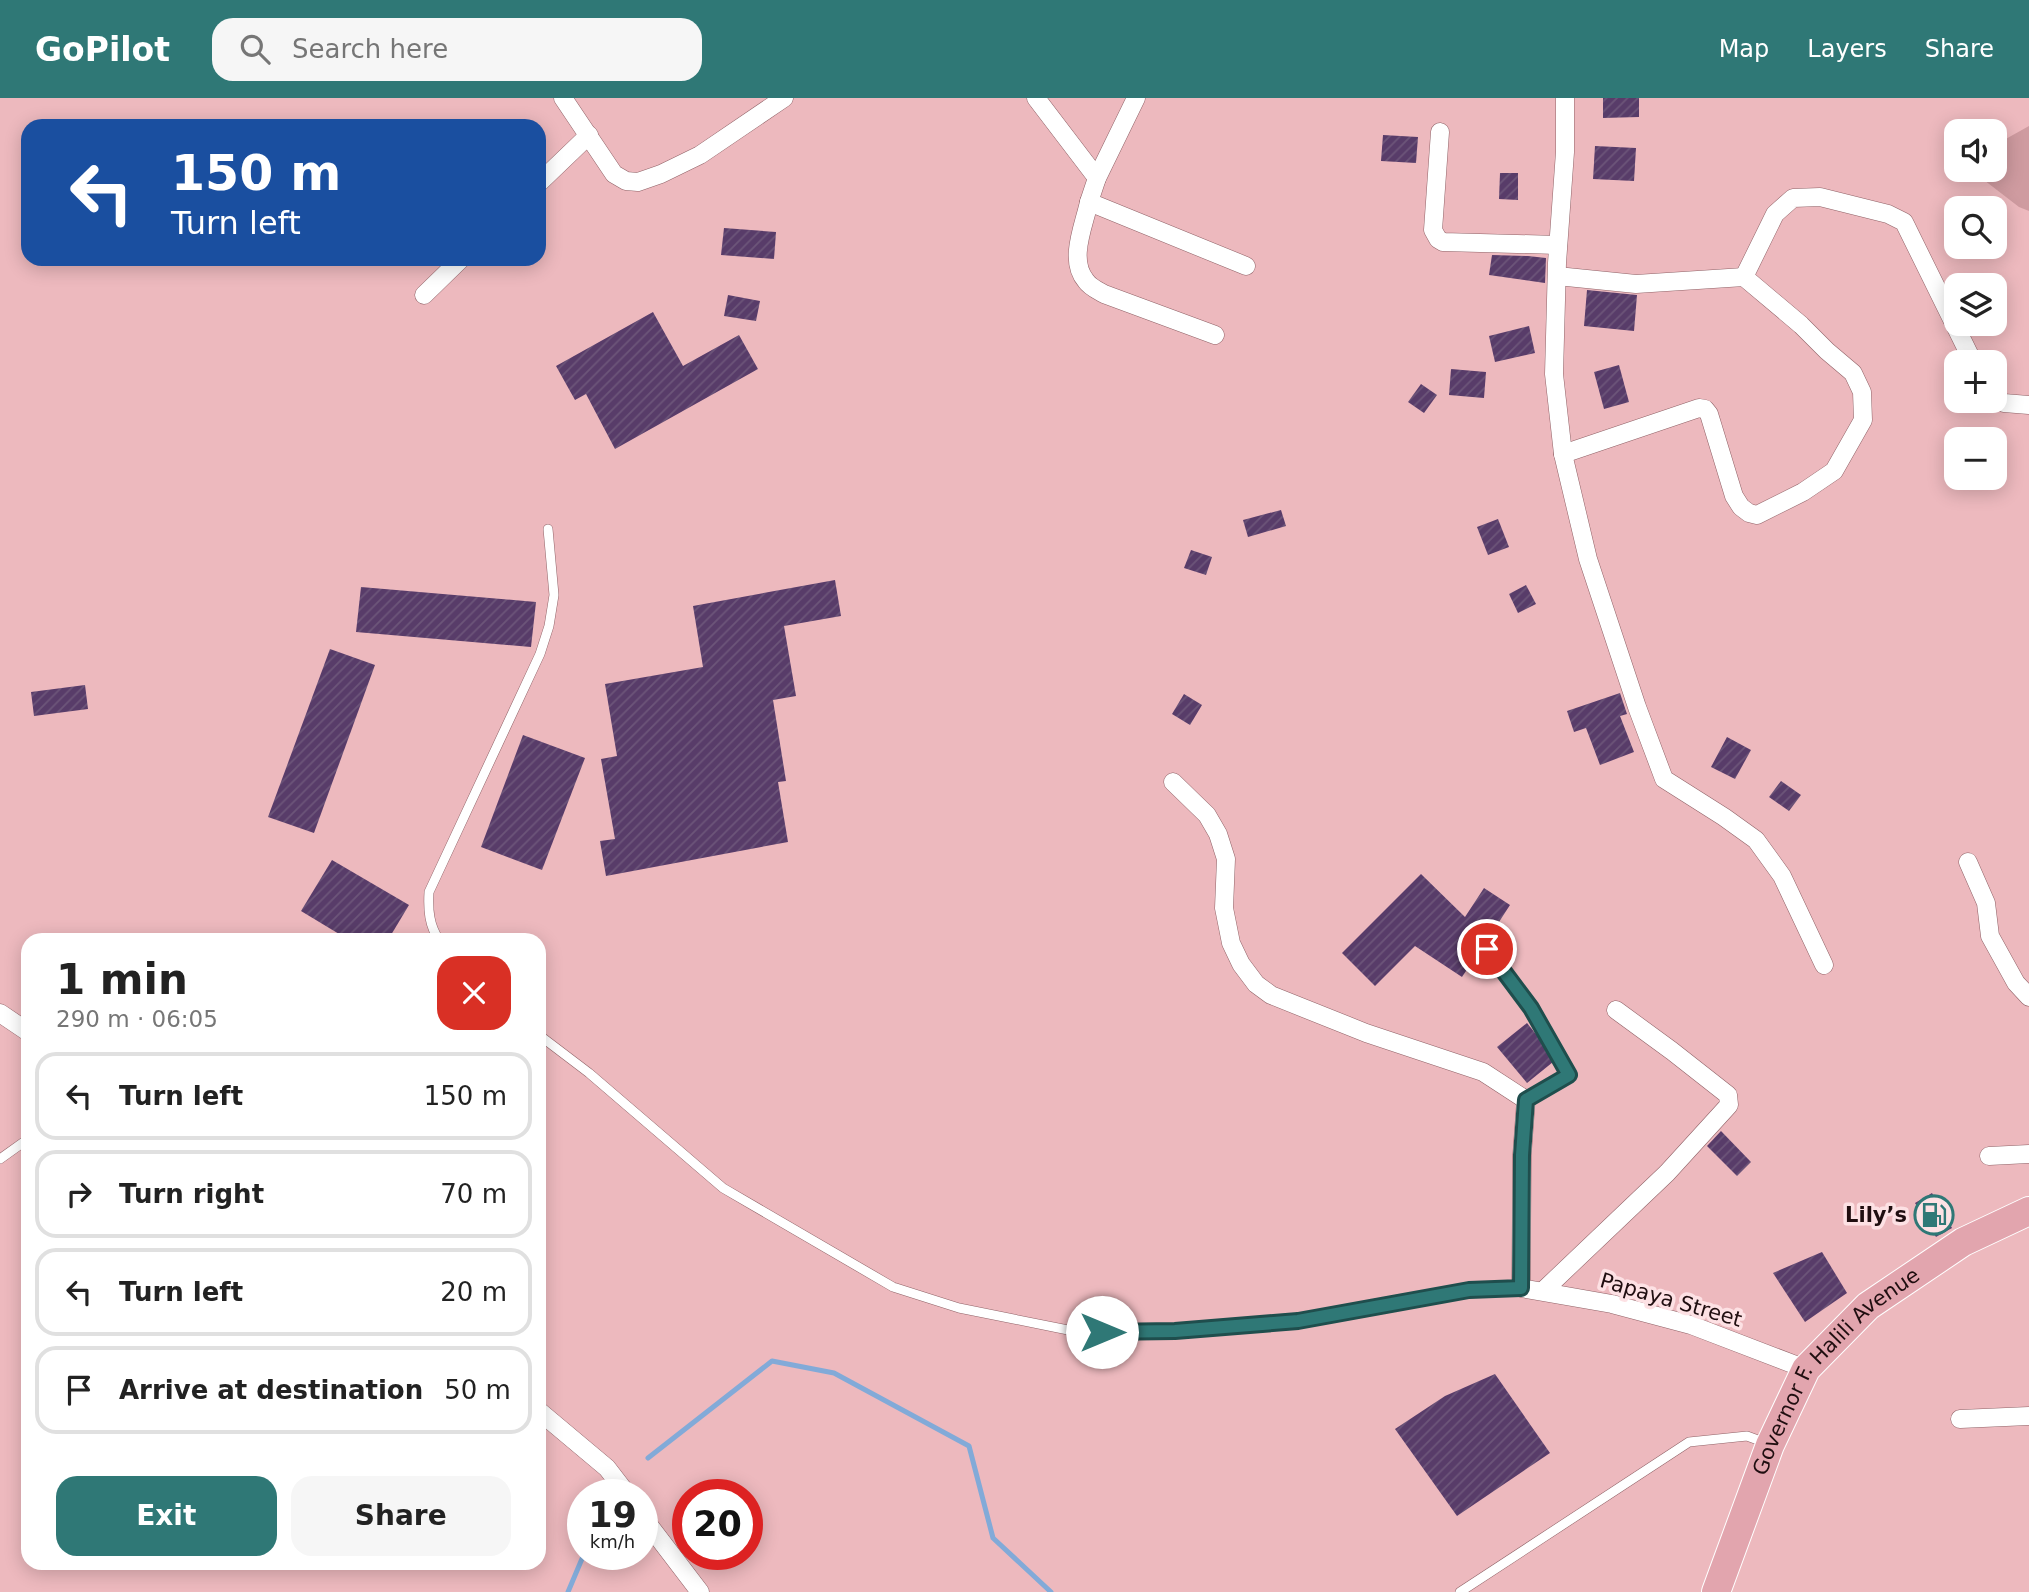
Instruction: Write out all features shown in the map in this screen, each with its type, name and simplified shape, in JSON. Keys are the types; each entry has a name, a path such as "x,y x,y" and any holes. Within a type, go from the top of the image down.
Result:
{"main road":[{"name":"Governor F. Halili Avenue","path":"1716,1592 1770,1445 1806,1370 1868,1306 1963,1242 2029,1211"}],"street":[{"path":"564,98 614,174 626,181 638,182 700,155 784,98"},
{"path":"1036,98 1097,178"},
{"path":"1136,98 1097,178 1076,259 1088,284 1104,294 1214,335"},
{"path":"1564,98 1565,152 1558,245 1554,374 1563,454 1587,559 1664,779 1756,840 1782,876 1824,965"},
{"path":"1440,132 1433,230 1438,239 1443,242 1558,245"},
{"path":"546,176 589,135"},
{"path":"1744,277 1774,214 1793,198 1820,197 1888,214 1904,222 1910,231 1967,350"},
{"path":"1089,202 1245,266"},
{"path":"424,295 454,266"},
{"path":"1557,276 1636,284 1744,277 1853,373 1862,392 1863,420 1834,471 1802,492 1758,514 1749,513 1734,496 1709,414 1705,409 1699,408 1563,454"},
{"path":"2007,402 2029,405"},
{"path":"1173,782 1207,815 1218,834 1226,859 1224,908 1231,943 1241,964 1256,984 1271,995 1366,1033 1483,1072 1526,1100 1521,1179 1521,1288"},
{"path":"1968,862 1986,903 1990,936 2016,983 2029,997"},
{"path":"1543,1291 1667,1173 1729,1105 1728,1095 1616,1010"},
{"path":"0,1013 21,1027"},
{"path":"1989,1156 2029,1154"},
{"name":"Papaya Street","path":"1521,1288 1612,1304 1690,1325 1806,1370"},
{"path":"1960,1419 2029,1416"},
{"path":"546,1417 607,1468 615,1479"},
{"path":"658,1537 700,1592"}],"lane":[{"path":"434,933 428,911 429,892 540,654 549,626 554,595 548,529"},
{"path":"1487,949 1531,1008 1569,1075 1526,1100"},
{"path":"546,1040 589,1073 723,1188 893,1287 959,1308 1078,1332 1175,1331 1298,1321 1469,1290 1521,1288"},
{"path":"0,1159 21,1144"},
{"path":"1460,1592 1689,1442 1747,1436 1770,1445"}],"shaded area":[{"path":"2029,126 2029,211 2019,207 1987,182 2007,182 2007,138"}],"building":[{"path":"1603,98 1639,98 1639,117 1603,118"},
{"path":"1383,135 1418,137 1416,163 1381,161"},
{"path":"1595,146 1636,148 1634,181 1593,179"},
{"path":"1500,173 1518,173 1518,200 1499,199"},
{"path":"724,228 776,232 774,259 721,255"},
{"path":"1492,255 1546,258 1545,283 1489,275"},
{"path":"1587,290 1637,295 1634,331 1584,326"},
{"path":"728,295 760,301 756,321 724,316"},
{"path":"653,312 683,366 739,335 758,369 615,449 586,394 575,400 556,366"},
{"path":"1529,326 1535,353 1495,362 1489,336"},
{"path":"1619,365 1629,402 1604,409 1594,372"},
{"path":"1451,369 1486,372 1484,398 1449,395"},
{"path":"1421,384 1437,395 1424,413 1408,402"},
{"path":"1281,510 1286,526 1248,537 1243,520"},
{"path":"1498,519 1509,547 1488,555 1477,527"},
{"path":"1191,550 1212,557 1206,575 1184,568"},
{"path":"835,580 841,616 784,626 796,696 773,700 786,781 778,782 788,842 606,876 600,841 615,839 601,759 617,756 605,684 703,667 693,606"},
{"path":"1526,585 1536,604 1518,613 1509,594"},
{"path":"361,587 536,602 531,647 356,632"},
{"path":"330,649 375,665 314,833 268,817"},
{"path":"85,685 88,709 34,716 31,692"},
{"path":"1620,693 1627,714 1620,716 1634,752 1600,765 1586,728 1574,732 1567,711"},
{"path":"1184,694 1202,705 1190,725 1172,714"},
{"path":"523,735 585,758 542,870 481,847"},
{"path":"1727,737 1751,750 1735,779 1711,767"},
{"path":"1781,781 1801,795 1789,811 1769,797"},
{"path":"332,860 409,905 392,933 337,933 301,911"},
{"path":"1421,874 1465,917 1484,888 1510,905 1462,977 1415,946 1375,986 1342,953"},
{"path":"1527,1023 1543,1043 1553,1062 1527,1083 1497,1047"},
{"path":"1721,1131 1751,1162 1737,1176 1707,1146"},
{"name":"Lily’s","path":"1932,1193 1952,1228 1936,1237 1915,1203"},
{"path":"1822,1252 1847,1293 1805,1322 1773,1273"},
{"path":"1495,1374 1550,1453 1457,1516 1395,1429 1445,1396"}],"waterway":[{"path":"648,1458 772,1361 834,1373 969,1446 993,1538 1051,1592"},
{"path":"568,1592 577,1570"}],"place":[{"name":"Lily’s","path":"1934,1215"}],"route":[{"path":"1102,1332 1175,1331 1298,1321 1469,1290 1521,1288 1520,1216 1526,1100 1569,1075 1531,1008 1487,949"}]}
